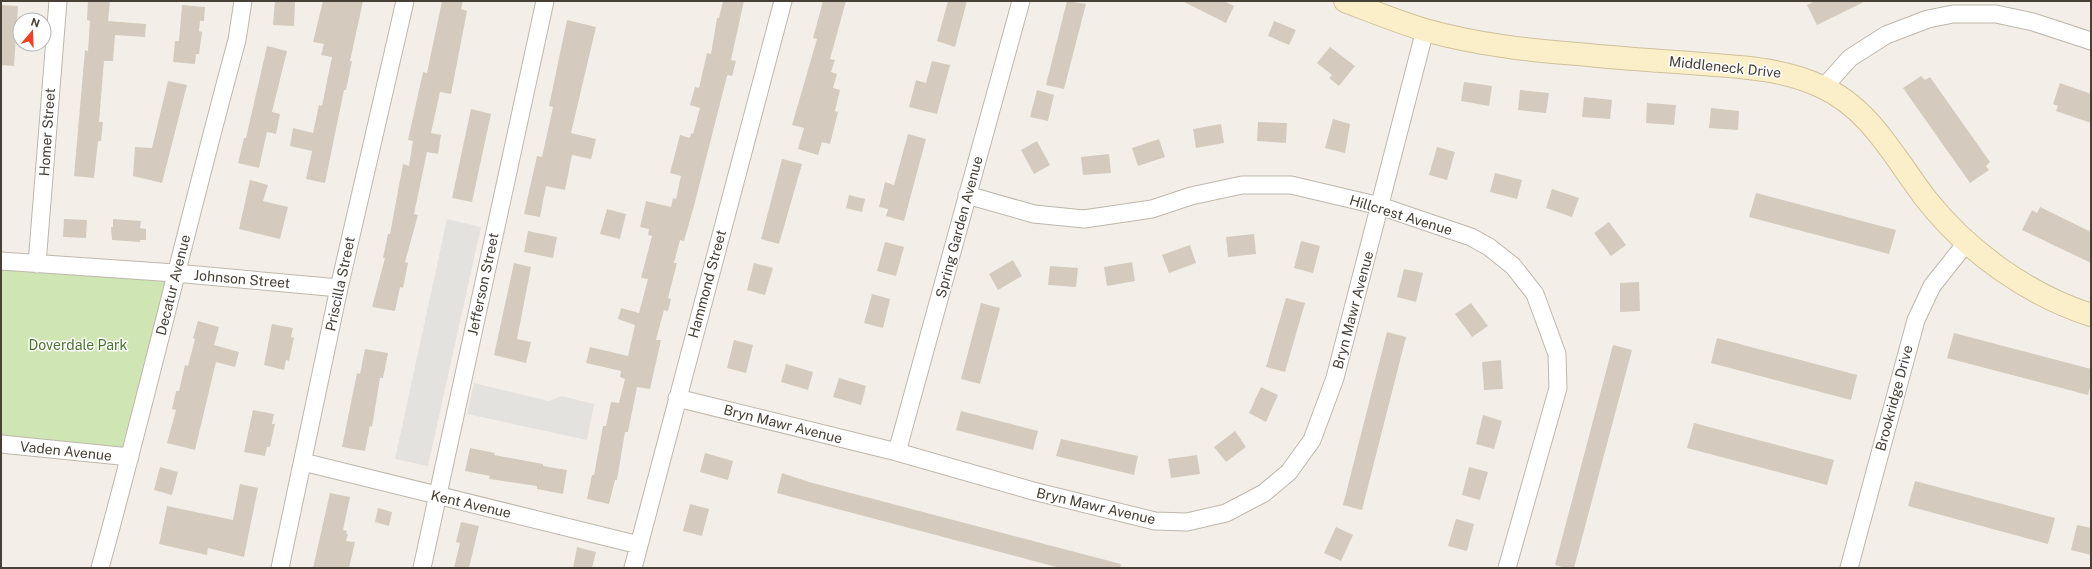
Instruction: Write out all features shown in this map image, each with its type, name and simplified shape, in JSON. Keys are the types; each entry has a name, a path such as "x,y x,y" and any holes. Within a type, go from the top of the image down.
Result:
{"street":[{"name":"Homer Street","path":"37,264 58,1"},
{"name":"Decatur Avenue","path":"100,568 130,457 175,273 237,40 243,1"},
{"name":"Priscilla Street","path":"280,568 339,288 405,1"},
{"name":"Jefferson Street","path":"422,568 545,1"},
{"name":"Hammond Street","path":"633,568 783,1"},
{"name":"Spring Garden Avenue","path":"897,452 1021,1"},
{"name":"Middleneck Drive","path":"1345,1 1425,30 1526,50 1769,69 1824,87 1852,106 1878,132 1938,214 1967,242 2018,281 2048,298 2091,316"},
{"path":"1824,87 1850,58 1886,36 1928,19 1953,14 1996,14 2032,22 2091,41"},
{"name":"Bryn Mawr Avenue","path":"677,398 897,452 1033,492 1155,521 1187,522 1232,509 1264,493 1274,485 1288,472 1312,440 1335,378 1425,30"},
{"name":"Hillcrest Avenue","path":"967,195 1034,214 1084,219 1152,209 1191,196 1242,185 1291,184 1380,206 1471,237 1496,253 1513,266 1534,294 1553,340 1557,354 1558,388 1507,568"},
{"name":"Brookridge Drive","path":"1849,568 1916,320 1932,286 1967,242"},
{"name":"Johnson Street","path":"1,261 175,273 339,288"},
{"name":"Vaden Avenue","path":"1,444 130,457"},
{"name":"Kent Avenue","path":"303,462 438,497 638,545"}],"green space":[{"name":"Doverdale Park","path":"1,261 175,273 130,457 1,444"}],"shaded area":[{"path":"447,219 481,227 428,466 395,459"},
{"path":"474,383 549,401 562,396 594,404 587,440 467,414"}],"building":[{"path":"88,1 110,1 108,21 146,24 145,37 115,35 113,61 104,61 99,122 103,122 101,141 98,141 94,178 74,176 85,50 88,51 90,21 87,20"},
{"path":"275,1 295,2 294,26 273,25"},
{"path":"323,1 363,1 350,61 352,61 346,90 344,90 325,183 306,179 312,151 290,146 293,128 313,133 319,105 322,106 332,57 321,55 324,44 313,42"},
{"path":"442,1 463,1 461,9 467,11 451,94 440,92 431,133 441,135 438,154 427,152 414,214 418,215 405,262 408,263 403,288 400,287 395,311 372,307 385,258 383,258 388,234 390,234 403,164 409,166 413,141 408,140 423,72 427,73"},
{"path":"723,1 744,1 731,60 736,61 732,76 727,76 684,241 680,240 674,263 677,263 668,298 671,299 668,311 664,310 656,340 661,340 650,389 637,387 628,432 625,432 617,480 615,480 609,504 587,499 592,475 594,475 603,426 606,426 611,402 619,403 625,379 620,377 621,371 586,363 590,347 628,356 635,325 618,319 621,308 639,313 648,279 641,278 652,236 648,235 649,229 640,227 646,201 671,207 673,198 676,199 681,176 670,173 680,135 690,138 691,133 693,134 700,108 690,105 695,87 699,88 707,53 711,54 717,18 719,18"},
{"path":"823,1 846,1 830,59 835,60 831,72 837,74 833,88 840,90 835,111 838,112 830,144 822,142 818,155 798,149 804,128 792,125 817,39 813,38"},
{"path":"948,1 967,1 955,47 937,41"},
{"path":"1067,1 1086,4 1064,89 1046,85"},
{"path":"1182,1 1224,1 1234,6 1226,23"},
{"path":"1815,1 1866,1 1817,25 1807,5"},
{"path":"1,5 18,6 18,12 12,12 12,52 15,52 14,66 1,65"},
{"path":"182,5 205,7 204,21 200,21 199,31 202,32 199,54 196,54 195,64 173,62 175,41 179,41"},
{"path":"567,20 596,27 571,133 596,139 591,159 572,155 565,190 546,186 540,217 524,214 537,156 542,157 553,107 549,106"},
{"path":"1274,21 1296,30 1289,45 1268,36"},
{"path":"267,46 287,51 272,112 280,114 276,134 267,132 259,168 238,163 244,138 246,138"},
{"path":"1330,47 1355,66 1339,86 1329,78 1332,75 1317,63"},
{"path":"932,61 950,65 937,114 909,107 916,80 926,83"},
{"path":"1921,76 1925,80 1930,77 1990,162 1986,166 1989,170 1970,183 1903,88"},
{"path":"168,81 187,85 162,183 133,176 135,147 152,148"},
{"path":"1464,82 1492,86 1489,106 1461,101"},
{"path":"2060,83 2091,94 2091,123 2056,111 2058,106 2053,104"},
{"path":"1037,90 1054,95 1048,121 1030,117"},
{"path":"1520,90 1549,93 1546,113 1518,110"},
{"path":"1584,97 1612,100 1610,119 1582,117"},
{"path":"1647,103 1676,105 1674,125 1646,123"},
{"path":"1711,108 1739,111 1738,130 1709,128"},
{"path":"471,109 491,114 472,202 452,198"},
{"path":"1333,119 1350,124 1345,153 1325,148"},
{"path":"1258,122 1287,123 1286,143 1257,141"},
{"path":"1221,124 1224,143 1196,148 1193,129"},
{"path":"908,134 926,139 904,221 886,216 888,209 879,207 885,182 894,185"},
{"path":"1159,139 1165,157 1138,166 1132,148"},
{"path":"1037,141 1050,165 1034,174 1021,150"},
{"path":"1437,147 1455,152 1447,180 1429,175"},
{"path":"1109,154 1111,173 1083,175 1081,157"},
{"path":"782,159 802,164 779,244 761,239"},
{"path":"1495,173 1522,180 1517,199 1490,192"},
{"path":"250,180 268,185 263,201 288,207 280,239 239,229"},
{"path":"1552,189 1579,198 1572,217 1546,208"},
{"path":"1756,193 1896,230 1889,254 1749,217"},
{"path":"849,195 865,199 862,212 846,208"},
{"path":"2040,207 2091,232 2091,263 2022,230 2032,210 2037,213"},
{"path":"607,209 626,214 620,239 600,234"},
{"path":"64,219 87,220 86,238 63,237"},
{"path":"113,219 141,221 140,228 146,229 146,240 140,240 140,242 112,240 111,227 113,227"},
{"path":"1609,222 1626,245 1611,256 1594,233"},
{"path":"528,231 557,237 553,258 524,252"},
{"path":"1254,234 1256,254 1228,257 1226,237"},
{"path":"1301,241 1320,246 1313,273 1294,268"},
{"path":"885,242 904,247 896,276 877,271"},
{"path":"1190,245 1196,263 1169,273 1162,255"},
{"path":"1013,260 1022,276 998,290 989,274"},
{"path":"1132,262 1135,281 1107,286 1104,267"},
{"path":"514,263 531,267 517,339 531,342 526,363 494,355"},
{"path":"754,263 773,268 765,295 747,290"},
{"path":"1050,266 1078,268 1076,287 1048,285"},
{"path":"1404,269 1423,273 1416,302 1397,297"},
{"path":"1639,282 1640,311 1620,312 1620,283"},
{"path":"872,294 890,299 883,328 864,323"},
{"path":"1286,298 1305,303 1285,372 1266,367"},
{"path":"981,303 1000,308 980,384 961,379"},
{"path":"1471,303 1488,326 1472,337 1455,314"},
{"path":"198,321 219,327 214,345 239,352 235,367 216,362 195,450 167,443 176,410 172,409 176,391 179,391 185,365 188,366"},
{"path":"272,324 293,328 291,337 294,338 289,361 286,360 284,370 264,365"},
{"path":"1387,332 1406,337 1362,510 1343,505"},
{"path":"1954,333 2091,369 2091,384 2088,395 1947,358"},
{"path":"1717,338 1857,375 1851,400 1711,363"},
{"path":"734,340 753,345 746,373 727,368"},
{"path":"1613,345 1632,350 1574,568 1566,568 1555,565"},
{"path":"365,349 388,353 383,378 380,378 372,427 370,426 365,451 342,447 357,373 360,374"},
{"path":"1501,360 1503,389 1484,390 1482,362"},
{"path":"786,364 813,372 808,390 781,382"},
{"path":"839,378 866,386 861,405 833,397"},
{"path":"1261,387 1278,395 1266,422 1249,413"},
{"path":"253,410 274,414 272,424 275,424 270,447 267,447 265,456 244,452"},
{"path":"961,411 1038,431 1033,450 956,430"},
{"path":"1483,415 1502,421 1494,449 1476,444"},
{"path":"1694,423 1834,460 1827,485 1687,448"},
{"path":"1235,431 1246,447 1226,462 1214,447"},
{"path":"1061,439 1138,456 1134,475 1056,456"},
{"path":"470,448 495,453 494,455 567,470 563,494 537,489 537,486 489,479 490,476 465,471"},
{"path":"705,453 733,461 728,480 700,472"},
{"path":"1197,455 1200,474 1171,478 1168,459"},
{"path":"160,467 178,472 172,495 154,490"},
{"path":"1469,467 1488,472 1480,500 1462,495"},
{"path":"782,473 809,482 1121,564 1120,568 1060,568 777,493"},
{"path":"1915,481 2055,518 2048,544 1908,506"},
{"path":"240,484 258,488 244,557 208,548 207,555 159,544 167,506 233,520"},
{"path":"330,493 350,497 343,530 347,531 346,534 348,534 346,541 355,542 349,568 313,568"},
{"path":"690,504 709,509 702,536 683,531"},
{"path":"378,508 392,512 389,526 375,522"},
{"path":"1456,519 1474,524 1467,551 1448,546"},
{"path":"461,522 479,526 469,568 454,568 460,543 456,542"},
{"path":"2077,525 2091,528 2091,555 2071,550"},
{"path":"1336,527 1353,535 1341,561 1324,553"},
{"path":"577,547 596,552 592,568 573,568"}]}
